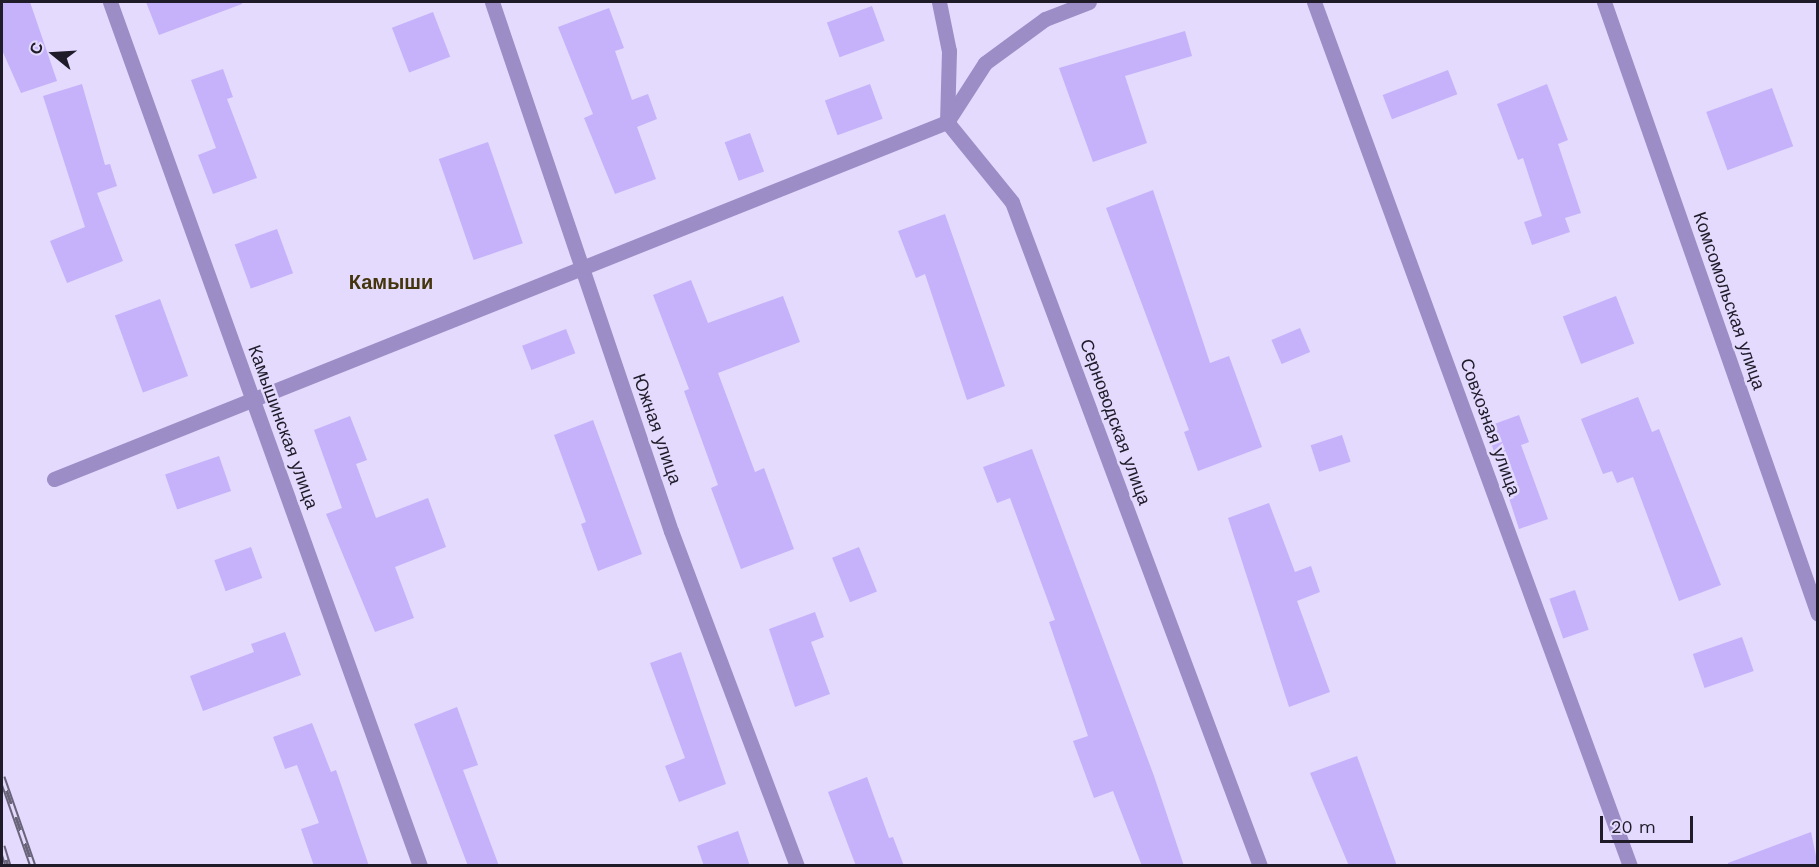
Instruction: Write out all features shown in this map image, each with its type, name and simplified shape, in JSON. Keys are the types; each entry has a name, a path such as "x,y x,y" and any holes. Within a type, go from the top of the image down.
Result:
{"street":[{"name":"Камышинская улица","path":"110,2 420,866"},
{"name":"Южная улица","path":"492,2 671,531 797,866"},
{"path":"939,2 949,51 947,122"},
{"path":"54,479 947,122 985,63 1045,19 1089,2"},
{"name":"Совхозная улица","path":"1314,2 1630,866"},
{"name":"Комсомольская улица","path":"1604,2 1818,614"},
{"name":"Серноводская улица","path":"947,122 1012,202 1260,866"}],"building":[{"path":"2,2 30,2 57,81 21,93 2,50"},
{"path":"146,2 242,2 242,4 159,35"},
{"path":"872,6 885,41 840,57 827,22"},
{"path":"609,8 624,48 615,51 632,100 648,94 657,119 637,127 656,179 615,194 584,118 593,114 558,27"},
{"path":"433,12 450,57 409,73 392,28"},
{"path":"1185,31 1192,56 1125,76 1147,143 1093,162 1059,68"},
{"path":"223,69 233,97 227,99 257,178 213,194 198,155 216,148 191,80"},
{"path":"1448,70 1457,94 1392,119 1383,95"},
{"path":"82,84 105,165 110,164 117,186 97,193 123,261 67,283 50,241 85,227 43,96"},
{"path":"870,84 883,119 838,135 825,100"},
{"path":"1547,84 1568,140 1558,144 1581,213 1565,218 1570,232 1532,245 1524,222 1542,216 1523,158 1518,160 1497,104"},
{"path":"1772,88 1793,146 1727,170 1706,112"},
{"path":"750,133 764,172 739,181 725,142"},
{"path":"488,142 523,243 474,260 439,159"},
{"path":"1153,190 1210,363 1229,356 1262,447 1198,471 1184,432 1189,430 1106,208"},
{"path":"945,214 1005,386 967,400 925,274 916,278 898,231"},
{"path":"277,229 293,273 251,289 235,244"},
{"path":"691,280 708,323 783,296 800,342 718,373 755,472 764,468 794,549 741,569 711,488 718,485 684,391 689,389 653,295"},
{"path":"1616,296 1634,344 1581,364 1563,316"},
{"path":"160,299 188,376 143,392 115,315"},
{"path":"1300,328 1310,352 1282,364 1271,340"},
{"path":"566,329 575,353 531,370 522,346"},
{"path":"1638,397 1652,432 1659,429 1721,585 1679,601 1633,477 1617,483 1612,471 1603,474 1581,419"},
{"path":"1519,415 1529,442 1521,445 1548,519 1519,529 1486,427"},
{"path":"350,416 367,460 356,464 376,518 428,498 446,547 395,567 414,618 375,632 326,514 342,508 314,430"},
{"path":"593,420 642,554 598,571 581,524 586,522 554,435"},
{"path":"1342,435 1351,462 1319,472 1311,445"},
{"path":"1032,449 1154,776 1184,866 1142,866 1113,791 1094,798 1073,741 1088,736 1049,622 1055,620 1010,498 997,503 983,467"},
{"path":"219,456 231,491 177,510 165,475"},
{"path":"1269,503 1295,572 1311,566 1320,592 1297,601 1330,692 1289,707 1228,518"},
{"path":"251,547 262,578 226,591 214,560"},
{"path":"859,547 877,592 850,602 832,558"},
{"path":"1575,590 1589,630 1563,639 1549,599"},
{"path":"815,612 824,637 811,642 830,694 795,707 769,629"},
{"path":"285,632 301,675 203,711 190,676 254,652 251,644"},
{"path":"1742,637 1754,671 1705,688 1693,654"},
{"path":"681,652 726,784 679,802 665,766 685,758 650,663"},
{"path":"457,707 478,765 463,770 499,866 468,866 414,724"},
{"path":"312,723 331,772 336,770 369,866 314,866 301,829 319,823 297,765 285,769 273,737"},
{"path":"1357,756 1397,866 1349,866 1310,773"},
{"path":"867,777 889,838 893,837 904,866 856,866 828,792"},
{"path":"738,831 750,866 704,866 697,846"},
{"path":"1811,832 1818,866 1728,866 1728,863"}],"railway":[{"path":"2,777 33,866"},
{"path":"2,846 8,866"}],"district":[{"name":"Камыши","path":"391,282"}]}
